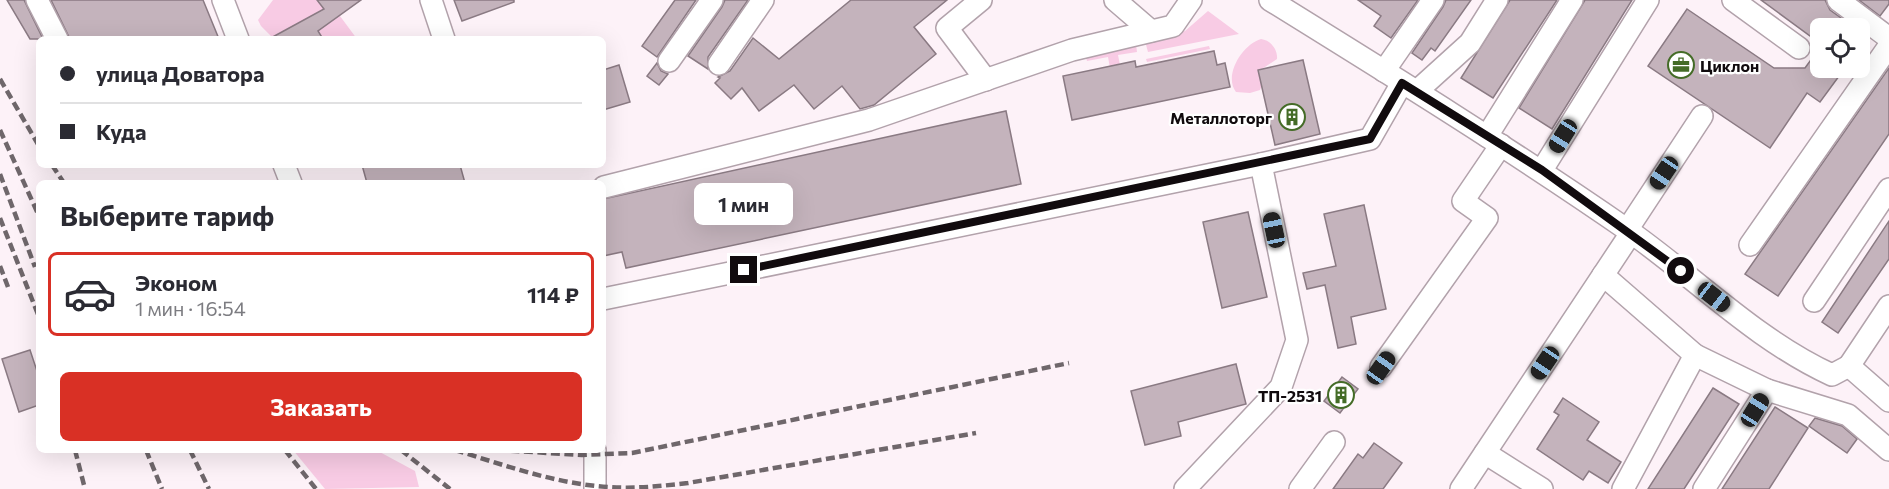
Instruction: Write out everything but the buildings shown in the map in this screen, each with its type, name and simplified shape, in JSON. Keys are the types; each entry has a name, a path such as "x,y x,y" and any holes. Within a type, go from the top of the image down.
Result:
{"street":[{"path":"38,0 56,36"},
{"path":"223,0 236,36"},
{"path":"431,0 443,36"},
{"path":"669,61 712,0"},
{"path":"719,64 764,0"},
{"path":"981,0 947,28 986,80"},
{"path":"1115,0 1151,31"},
{"path":"606,186 869,120 1072,50 1173,26 1191,0"},
{"path":"1270,0 1542,170 1629,231 1747,323 1804,362 1832,375 1849,366 1889,306"},
{"path":"1384,71 1433,0"},
{"path":"606,298 1261,164 1370,139 1410,87 1470,43 1497,0"},
{"path":"1381,368 1487,218 1463,201 1494,140 1572,0"},
{"path":"1542,170 1648,0"},
{"path":"1733,0 1799,48"},
{"path":"1838,0 1889,38"},
{"path":"1750,245 1889,46"},
{"path":"1461,489 1603,275 1702,116"},
{"path":"1185,489 1281,387 1297,340 1261,164"},
{"path":"1814,301 1889,189"},
{"path":"1603,275 1695,355 1767,390 1848,415 1889,450"},
{"path":"1623,489 1695,355"},
{"path":"1849,366 1889,401"},
{"path":"1704,489 1767,390"},
{"path":"1300,489 1334,441"},
{"path":"595,453 595,489"},
{"path":"1485,453 1542,489"}],"shaded area":[{"path":"273,0 334,0 337,12 355,36 321,36 314,32 291,36 271,36 258,20"},
{"path":"1208,11 1239,34 1148,52 1145,41 1185,31"},
{"path":"1261,39 1273,46 1277,59 1262,69 1260,90 1250,93 1236,92 1233,85 1233,69 1242,53"},
{"path":"1136,44 1137,52 1118,55 1120,65 1110,68 1108,57 1087,61 1085,55"},
{"path":"1209,46 1210,49 1147,62 1146,59"},
{"path":"295,453 382,453 415,471 419,487 325,489"}],"railway":[{"path":"0,79 36,141"},
{"path":"0,130 36,209"},
{"path":"54,168 62,180"},
{"path":"0,174 35,267"},
{"path":"0,218 36,309"},
{"path":"0,266 8,287"},
{"path":"548,453 582,455 632,453 1069,363"},
{"path":"465,453 569,482 609,487 638,487 688,483 976,433"},
{"path":"76,453 85,489"},
{"path":"147,453 162,489"},
{"path":"191,453 209,489"},
{"path":"287,453 316,489"},
{"path":"405,453 450,489"}],"place":[{"name":"Циклон","path":"1681,65"},
{"name":"Металлоторг","path":"1292,117"},
{"name":"ТП-2531","path":"1341,395"}],"route":[{"path":"744,270 1261,164 1370,139 1402,83 1542,170 1681,271"}]}
